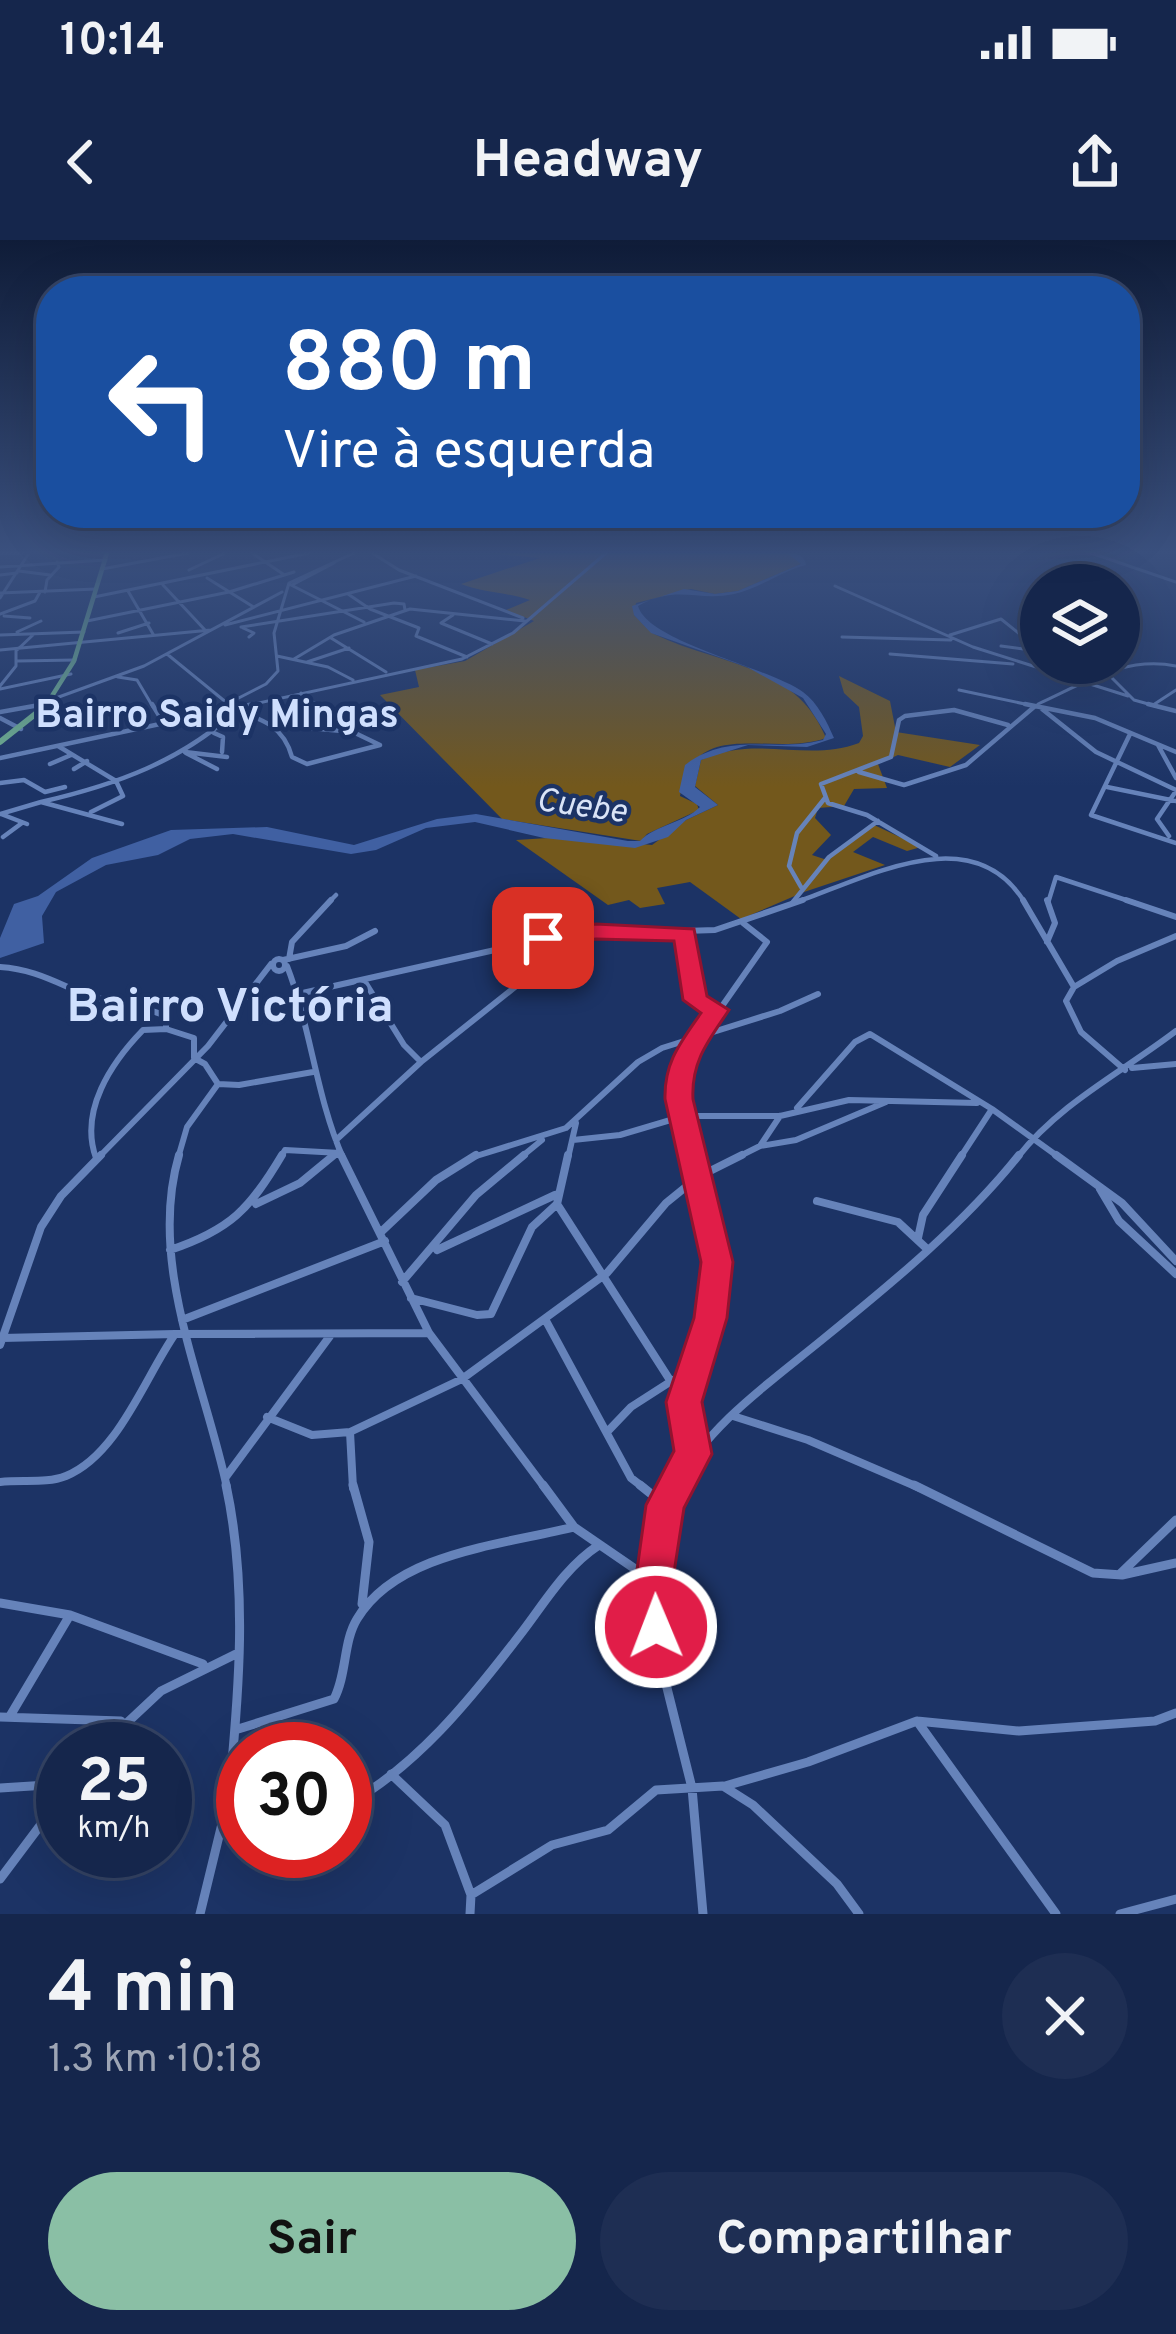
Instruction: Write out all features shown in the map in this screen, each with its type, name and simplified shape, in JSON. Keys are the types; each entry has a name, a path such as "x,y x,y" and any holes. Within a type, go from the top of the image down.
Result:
{"main road":[{"path":"0,742 55,700 71,674 84,631"}],"street":[{"path":"0,637 18,631"},
{"path":"14,633 97,639 124,631"},
{"path":"106,637 186,631"},
{"path":"0,715 117,677 207,631"},
{"path":"249,637 254,633 251,631"},
{"path":"220,709 266,684 279,667 277,631"},
{"path":"294,659 347,631"},
{"path":"418,631 416,635 467,656"},
{"path":"461,631 493,644"},
{"path":"0,758 467,656 509,631"},
{"path":"936,631 1020,664"},
{"path":"947,636 962,631"},
{"path":"0,650 16,651 34,634"},
{"path":"0,658 82,637"},
{"path":"332,637 389,674"},
{"path":"842,637 955,640"},
{"path":"1020,648 1000,646 1020,662"},
{"path":"305,663 349,648"},
{"path":"0,688 17,661 16,651"},
{"path":"890,653 1020,665"},
{"path":"166,654 227,704"},
{"path":"278,656 337,670 345,680"},
{"path":"17,661 75,661"},
{"path":"1140,664 1176,666"},
{"path":"376,676 382,670"},
{"path":"0,688 71,674"},
{"path":"117,677 137,680 163,722"},
{"path":"266,684 278,698"},
{"path":"1044,706 1082,684 1176,711"},
{"path":"1116,684 1128,696"},
{"path":"959,690 1107,722 1176,752"},
{"path":"1153,705 1176,690"},
{"path":"276,725 292,757 310,764 380,745 353,732 301,693"},
{"path":"1,814 116,781 184,752 212,734 241,705"},
{"path":"856,771 904,785 936,776 972,761 1008,725 1036,706"},
{"path":"1044,706 1089,748 1176,790 1157,821 1176,842"},
{"path":"825,798 821,784 892,756 899,720 905,716 954,710 1008,725"},
{"path":"236,711 276,725 353,732"},
{"path":"0,715 21,729"},
{"path":"184,752 224,754 222,735 212,734"},
{"path":"1130,734 1107,788 1090,812 1176,842"},
{"path":"1157,745 1176,778"},
{"path":"58,746 116,781 123,797 87,813"},
{"path":"184,752 217,769"},
{"path":"50,764 71,755"},
{"path":"74,769 87,761"},
{"path":"0,783 24,779 52,800"},
{"path":"45,792 65,787"},
{"path":"1107,788 1172,800"},
{"path":"825,798 878,821 939,858"},
{"path":"801,889 789,865 794,845 800,828 825,798"},
{"path":"41,802 122,824"},
{"path":"1,814 24,824 3,838"},
{"path":"791,904 834,852 878,821"},
{"path":"298,994 531,941 596,932 686,934 743,923 939,858 981,863 1011,878 1074,987"},
{"path":"1047,942 1054,923 1047,901 1056,877 1176,916"},
{"path":"282,966 292,942 336,895"},
{"path":"684,1402 710,1318 717,1262 678,1077 698,1037 767,942 743,923"},
{"path":"375,931 346,946 262,974 194,1058 75,1178 41,1228 1,1342 180,1334 429,1333"},
{"path":"686,934 687,967 696,1000 716,1010"},
{"path":"1176,936 1117,961 1074,987 1066,1001 1071,1021 1085,1039 1127,1069 1176,1064"},
{"path":"336,1141 421,1062 525,978 536,955 531,941"},
{"path":"282,966 298,994 313,1072 339,1153 429,1333 574,1527 640,1574 655,1574"},
{"path":"0,967 27,967 86,995 133,1002 166,1016 166,1029"},
{"path":"364,981 404,1045 421,1062"},
{"path":"706,1029 776,1012 818,994"},
{"path":"96,1158 89,1142 90,1125 110,1065 143,1030 166,1029 194,1038 194,1058"},
{"path":"650,1586 656,1580 665,1505 693,1454 921,1242 986,1197 1034,1138 1078,1097 1127,1069 1176,1031"},
{"path":"797,1108 867,1034 1034,1138 1145,1224 1176,1261"},
{"path":"402,1282 476,1195 543,1139 576,1121 644,1058 698,1037"},
{"path":"194,1058 205,1064 218,1084"},
{"path":"218,1084 239,1085 313,1072"},
{"path":"0,1481 55,1479 81,1468 180,1334 182,1320 170,1250 179,1157 191,1114 218,1084"},
{"path":"573,1140 620,1135 684,1116 780,1115 849,1100 946,1099 981,1104"},
{"path":"267,1417 312,1436 350,1432 462,1379 602,1277 666,1203 698,1177 760,1146 796,1140 890,1101"},
{"path":"921,1242 923,1215 992,1109"},
{"path":"760,1146 780,1115"},
{"path":"411,1298 477,1316 491,1313 502,1297 521,1241 556,1199 576,1121"},
{"path":"182,1320 346,1260 383,1236 448,1170 504,1144 543,1139"},
{"path":"252,1205 285,1150 339,1153"},
{"path":"170,1250 209,1237 252,1205 300,1183 339,1153"},
{"path":"1100,1188 1119,1221 1176,1274"},
{"path":"433,1251 556,1199"},
{"path":"556,1199 602,1277 673,1380 684,1402 693,1454"},
{"path":"817,1201 898,1222 921,1242"},
{"path":"544,1318 609,1430 631,1478 665,1505"},
{"path":"180,1334 205,1392 232,1513 235,1722"},
{"path":"224,1479 330,1336"},
{"path":"609,1430 631,1407 673,1380"},
{"path":"733,1416 825,1443 955,1508 1028,1537 1089,1572 1118,1576 1176,1563"},
{"path":"261,1722 334,1699 362,1605 369,1542 352,1491 350,1432"},
{"path":"1118,1576 1176,1520"},
{"path":"362,1605 378,1589 413,1570 574,1527"},
{"path":"372,1787 428,1742 497,1663 563,1575 599,1545"},
{"path":"640,1574 641,1583 650,1586"},
{"path":"650,1586 662,1668 692,1788 703,1914"},
{"path":"0,1603 70,1615 203,1664"},
{"path":"5,1716 70,1615"},
{"path":"5,1716 121,1721 203,1664 237,1654"},
{"path":"471,1895 559,1841 608,1830 656,1790 723,1786 808,1762 917,1721 1018,1731 1155,1721 1176,1713"},
{"path":"917,1721 1055,1914"},
{"path":"391,1774 436,1808 448,1825 471,1895 470,1914"},
{"path":"0,1788 36,1786"},
{"path":"723,1786 753,1805 820,1868 859,1914"},
{"path":"0,1879 36,1831"},
{"path":"200,1914 216,1848"},
{"path":"1120,1914 1176,1899"}],"shaded area":[{"path":"517,631 651,631 775,680 813,713 826,738 737,744 701,755 688,771 680,796 697,804 699,810 641,841 502,819 380,695 419,687 415,670 465,661"},
{"path":"839,676 890,701 896,732 980,745 950,767 898,755 878,764 887,788 854,789 844,806 818,808 815,818 831,835 812,855 827,860 872,824 921,847 907,851 873,837 853,852 885,865 741,919 690,882 657,888 665,904 640,908 629,900 608,905 516,840 564,837 652,845 686,820 718,805 695,786 701,760 742,749 820,750 859,743 863,736 859,707 844,693"}],"water":[{"path":"663,631 764,673 803,692 818,707 834,738 807,747 751,745 804,743 823,740 826,734 803,698 747,667 651,633"},
{"path":"747,745 701,760 695,787 718,805 686,820 668,837 635,848 544,838 475,822 426,828 376,850 351,854 233,834 190,839 158,855 106,865 56,892 42,916 44,943 0,958 0,938 14,904 38,896 92,858 171,830 267,827 354,845 437,819 476,814 640,841 700,807 679,792 685,765 718,749"}],"district":[{"name":"Bairro Saidy Mingas","path":"217,717"},
{"name":"Bairro Victória","path":"230,1009"}],"route":[{"path":"543,938 596,932 686,934 687,967 696,1000 716,1010 684,1057 677,1087 717,1262 710,1318 684,1402 693,1454 665,1505 658,1538 656,1580 650,1586 656,1627"}],"water label":[{"name":"Cuebe","path":"581,808"}]}
